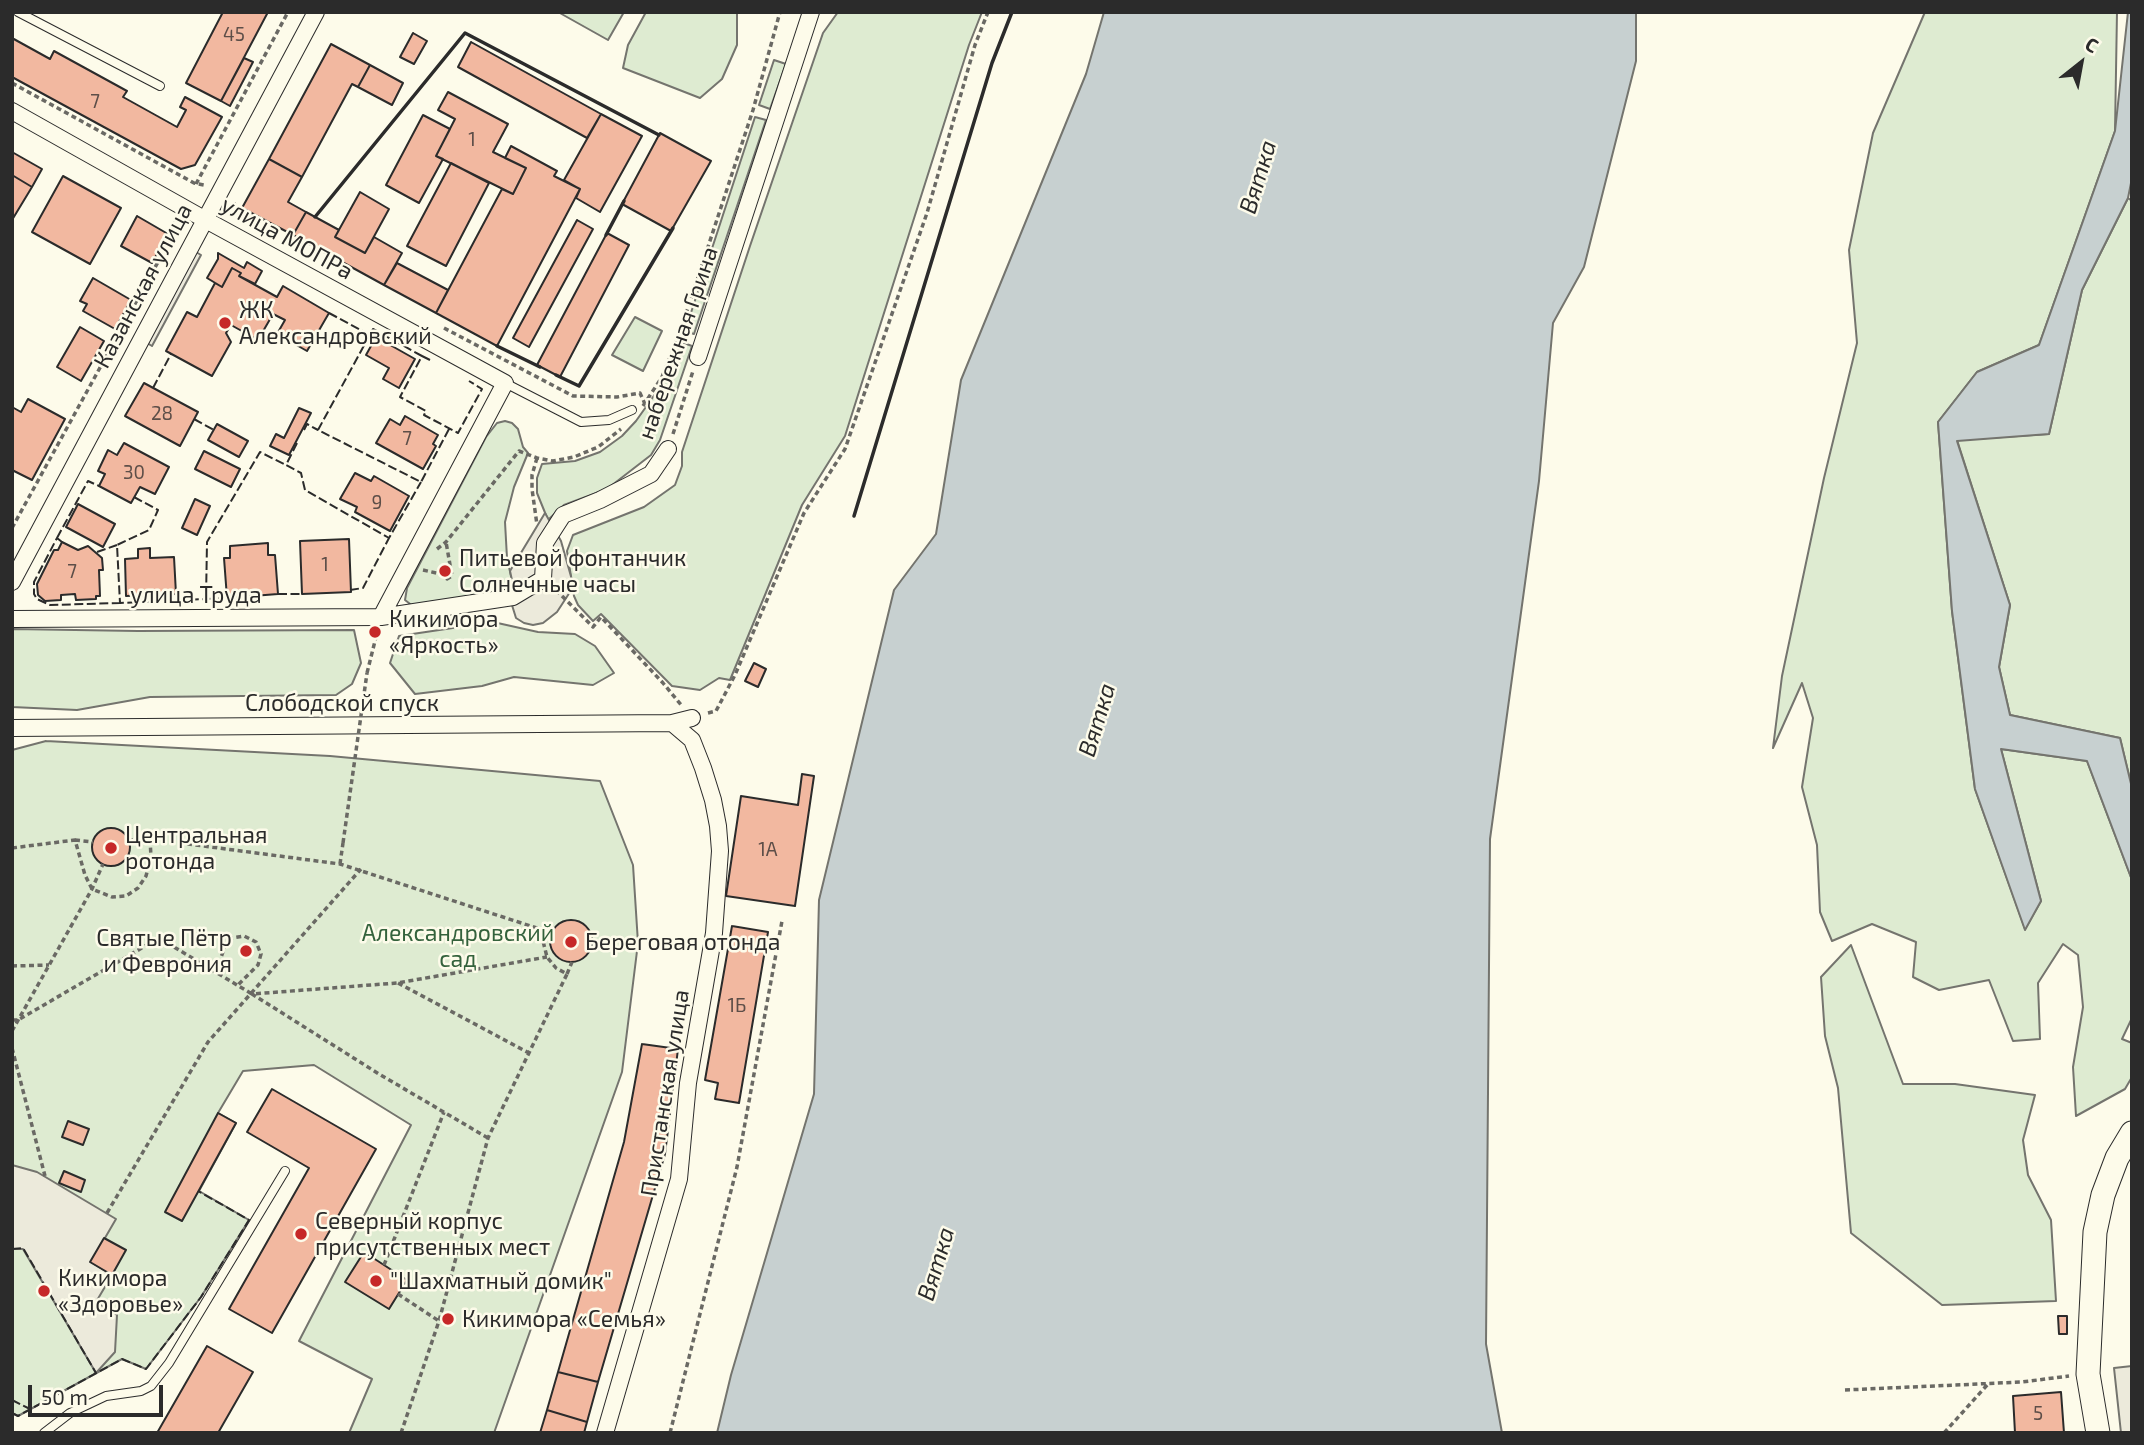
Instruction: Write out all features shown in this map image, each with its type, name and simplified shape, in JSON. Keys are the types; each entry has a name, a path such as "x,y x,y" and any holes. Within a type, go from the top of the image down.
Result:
{"street":[{"name":"Казанская улица","path":"12,582 316,12"},
{"name":"набережная Грина","path":"698,357 811,12"},
{"name":"улица МОПРа","path":"12,111 505,383"},
{"path":"381,617 505,383"},
{"name":"набережная Грина","path":"545,543 563,515 651,474 668,449"},
{"path":"381,617 513,597 543,579 545,543"},
{"name":"улица Труда","path":"12,619 381,617"},
{"name":"Слободской спуск","path":"12,728 672,723 692,718"},
{"name":"Пристанская улица","path":"605,1433 679,1180 688,1083 717,908 720,851 713,800 692,740 672,723"},
{"path":"2098,1433 2088,1374 2095,1232 2103,1195 2117,1158 2132,1133"}],"lane":[{"path":"18,12 160,86"},
{"path":"505,383 581,422 609,419 634,411"},
{"path":"44,1433 70,1413 106,1396 141,1391 151,1386 169,1363 285,1171"}],"path":[{"path":"196,184 288,12"},
{"path":"634,411 645,404 662,377 678,335 753,110 780,12"},
{"path":"716,710 735,675 804,513 845,449 927,213 975,45 988,12"},
{"path":"12,82 196,184 204,185"},
{"path":"233,201 239,217 251,224"},
{"path":"12,528 175,231 175,216"},
{"path":"439,326 573,396 617,397 640,393 645,404"},
{"name":"набережная Грина","path":"668,449 698,357"},
{"path":"436,551 519,451 553,461 574,457 598,447 624,427"},
{"path":"537,458 532,475 533,504 537,526 545,543"},
{"path":"414,568 441,574 447,579 452,576 446,542"},
{"path":"567,600 593,627 601,617 663,683"},
{"path":"340,863 367,673"},
{"path":"75,840 85,876 92,889 112,897 126,896 138,888 146,876 151,857 150,839"},
{"path":"128,840 150,839 340,863 551,933"},
{"path":"12,848 75,840 93,842"},
{"path":"12,1031 92,889 103,864"},
{"path":"107,1213 208,1042 362,869"},
{"path":"670,1433 737,1167 782,921"},
{"path":"546,930 544,941 547,957 556,968 567,974"},
{"path":"216,971 225,946 232,938 244,936 256,942 261,954 258,965 238,985"},
{"path":"12,1020 18,1020 159,938 488,1138"},
{"path":"252,994 397,983 547,957"},
{"path":"401,1433 439,1321 488,1138 572,962"},
{"path":"12,967 50,965"},
{"path":"397,983 530,1053"},
{"path":"12,1048 45,1176"},
{"path":"384,1265 444,1112"},
{"path":"398,1294 439,1321"},
{"path":"1845,1390 1988,1384 2088,1374"},
{"path":"1944,1433 1988,1384"}],"green space":[{"path":"558,12 624,12 608,40"},
{"path":"646,12 737,12 737,45 722,79 700,98 623,68 628,45"},
{"path":"838,12 982,12 969,45 845,436 802,505 730,680 719,678 700,690 672,686 601,614 593,621 578,605 574,596 567,551 573,535 644,507 675,485 682,466 682,452 823,33"},
{"path":"1925,12 2117,12 2115,131 2039,345 1977,372 1938,422 1952,611 1975,789 2025,929 2041,901 2001,749 2087,761 2132,880 2132,1018 2122,1039 2132,1043 2132,1077 2125,1089 2076,1116 2073,1067 2083,1007 2078,955 2063,944 2038,983 2040,1039 2013,1041 1989,980 1939,990 1913,977 1916,942 1872,924 1832,941 1820,912 1817,845 1802,787 1813,718 1802,683 1773,748 1782,676 1824,478 1857,343 1849,250 1873,133"},
{"path":"774,60 786,64 770,109 759,105"},
{"path":"755,117 766,120 694,334 685,331"},
{"path":"2128,198 2132,201 2132,788 2120,738 2010,715 1999,667 2010,605 1957,440 2049,434 2082,290"},
{"path":"635,317 662,331 643,371 612,355"},
{"path":"681,342 692,346 660,440 651,455 607,489 564,505 548,520 537,493 537,478 542,464 575,461 600,452 622,436 665,380"},
{"path":"505,421 518,429 523,447 528,453 514,487 505,522 507,558 513,585 499,594 414,607 405,600 407,588 486,437 497,423"},
{"path":"493,622 538,632 575,634 595,646 614,673 593,685 514,677 482,686 415,694 390,663 399,636"},
{"path":"12,629 354,630 361,663 352,684 336,695 150,697 77,710 12,707"},
{"name":"Александровский сад","path":"46,741 330,756 600,781 633,865 638,943 622,1072 494,1433 349,1433 372,1379 299,1341 411,1125 314,1065 243,1071 218,1113 236,1123 199,1191 249,1220 201,1297 146,1369 122,1359 18,1416 12,1413 12,750"},
{"path":"1851,945 1903,1084 1955,1084 2035,1095 2023,1140 2028,1175 2051,1220 2056,1301 1942,1305 1851,1233 1838,1088 1825,1036 1821,977"}],"shaded area":[{"path":"196,252 201,255 152,346 147,343"},
{"path":"545,513 561,541 572,580 570,592 557,612 543,623 533,625 516,618 507,589 513,585 510,571"},
{"path":"12,1165 37,1172 116,1219 91,1262 112,1275 96,1302 117,1315 115,1352 96,1373 23,1249 12,1249"},
{"path":"2132,1366 2132,1433 2121,1433 2114,1368"}],"water":[{"name":"Вятка","path":"1104,12 1636,12 1636,61 1584,267 1553,323 1539,481 1490,839 1486,1344 1502,1433 717,1433 731,1375 814,1094 819,900 894,590 936,534 961,380 1086,74"},
{"path":"2128,12 2132,12 2132,178 2128,198 2082,290 2049,434 1957,441 2010,605 1999,667 2010,715 2120,738 2132,788 2132,880 2087,761 2001,749 2041,901 2025,930 1975,789 1952,611 1938,422 1977,372 2039,345 2115,131"}],"building":[{"path":"223,12 268,12 221,101 186,83"},
{"path":"413,33 427,41 414,64 400,57"},
{"path":"12,38 50,59 54,51 127,91 123,97 177,127 186,110 180,107 185,97 222,117 195,165 181,169 12,77"},
{"path":"471,42 601,114 587,138 458,67"},
{"path":"331,44 370,65 358,87 352,84 302,177 269,159"},
{"path":"244,58 253,62 230,106 221,101"},
{"path":"370,65 403,83 392,105 358,87"},
{"path":"448,92 508,124 493,152 526,168 513,194 436,156 455,119 438,110"},
{"path":"601,114 642,136 600,212 576,198 580,189 564,180"},
{"path":"423,115 450,129 436,156 443,159 419,203 386,185"},
{"path":"660,133 711,161 671,231 622,204"},
{"path":"511,146 557,171 554,176 580,189 497,346 436,313 502,189 513,194 526,168 505,158"},
{"path":"12,152 42,169 32,187 12,175"},
{"path":"269,159 302,177 288,202 306,212 293,235 242,208"},
{"path":"451,163 489,183 446,266 407,246"},
{"path":"12,175 32,187 12,220"},
{"path":"63,176 121,208 90,264 32,232"},
{"path":"360,192 389,209 365,253 335,237"},
{"path":"306,212 339,230 335,237 365,253 374,237 402,253 384,285 293,235"},
{"path":"137,216 168,234 152,263 121,246"},
{"path":"577,220 593,229 529,347 513,338"},
{"path":"607,233 629,245 560,377 537,365"},
{"path":"218,253 244,268 247,262 262,271 255,284 239,276 241,273 232,268 222,287 207,278 218,259"},
{"path":"397,263 448,290 436,313 384,285"},
{"name":"ЖК Александровский","path":"232,268 241,273 239,276 277,297 283,286 329,313 307,351 277,334 285,320 273,314 258,340 231,325 226,333 231,342 212,376 166,351 187,312 197,317 215,283 222,287"},
{"path":"93,278 131,300 115,329 83,311 87,304 80,301"},
{"path":"80,327 104,341 81,381 57,367"},
{"path":"376,337 415,359 399,388 383,379 389,368 366,355"},
{"path":"144,383 198,412 180,446 125,416"},
{"path":"28,399 65,419 32,480 12,470 12,407 21,412"},
{"path":"299,408 311,413 289,455 270,446 276,434 284,438"},
{"path":"405,416 438,435 433,444 436,446 423,469 376,443 390,419 400,425"},
{"path":"217,424 248,441 239,457 208,440"},
{"path":"124,443 169,467 155,494 140,487 131,503 99,486 105,474 98,471 108,450 117,455"},
{"path":"204,451 240,469 231,487 195,469"},
{"path":"355,473 371,481 374,476 409,496 390,531 355,512 357,507 340,499"},
{"path":"195,499 210,506 197,535 182,528"},
{"path":"78,504 115,524 103,547 66,527"},
{"path":"349,539 351,592 302,594 300,541"},
{"path":"62,542 78,550 88,546 102,558 103,570 99,570 100,596 96,596 96,599 76,600 75,594 61,595 61,600 45,601 38,595 37,584 54,550 58,550"},
{"path":"268,543 268,555 275,555 278,594 227,598 224,558 230,558 230,546"},
{"path":"150,548 150,558 174,557 176,594 126,596 125,559 138,558 138,549"},
{"path":"754,663 766,669 758,687 745,681"},
{"path":"802,774 814,776 795,906 726,896 741,796 798,805"},
{"name":"Центральная ротонда","path":"111,828 124,834 130,847 124,860 111,866 98,860 92,847 98,834"},
{"name":"Береговая отонда","path":"571,920 586,926 592,941 586,956 571,962 556,956 550,941 556,926"},
{"path":"732,926 768,932 739,1103 715,1099 718,1083 705,1080"},
{"path":"642,1044 678,1049 665,1154 598,1382 558,1372 624,1142"},
{"path":"272,1089 376,1149 272,1333 229,1309 309,1168 247,1132"},
{"path":"218,1113 236,1123 182,1221 165,1212"},
{"path":"68,1121 89,1129 83,1145 62,1137"},
{"path":"64,1171 85,1180 81,1192 59,1183"},
{"path":"104,1238 126,1250 112,1275 90,1262"},
{"name":"\"Шахматный домик\"","path":"364,1252 407,1280 389,1309 345,1282"},
{"path":"2058,1316 2067,1316 2067,1334 2059,1334"},
{"path":"207,1346 253,1372 218,1433 157,1433"},
{"path":"558,1372 598,1382 587,1422 547,1410"},
{"path":"2061,1392 2064,1433 2015,1433 2013,1396"},
{"path":"547,1410 587,1422 584,1433 540,1433"}],"fence":[{"path":"329,313 370,335"},
{"path":"449,429 421,482 318,430 373,329 422,356 400,397 426,411 424,415 458,433 482,389 469,381"},
{"path":"153,388 171,354"},
{"path":"422,356 430,360"},
{"path":"194,419 214,430"},
{"path":"304,430 307,424 318,430"},
{"path":"297,443 286,465 301,473 305,490 389,538 421,482"},
{"path":"227,598 206,599 207,542 260,452 286,465"},
{"path":"57,538 88,481 99,486"},
{"path":"134,497 158,510 149,530 117,545 120,603 206,599"},
{"path":"62,542 57,538 34,582 37,599 50,605 120,603"},
{"path":"350,590 363,588 389,538"},
{"path":"97,552 117,545"},
{"path":"278,594 302,594"},
{"path":"12,1413 18,1416 122,1359 146,1369 201,1297 249,1220 198,1191"},
{"path":"12,1249 23,1248 96,1373 94,1374"},
{"path":"12,1400 30,1409"}],"wall":[{"path":"854,516 992,63 1012,12"},
{"path":"315,217 465,33 659,135"},
{"path":"606,235 624,201"},
{"path":"556,375 579,386 673,228"},
{"path":"497,346 540,367"}],"place":[{"name":"ЖК Александровский","path":"225,323"},
{"name":"Питьевой фонтанчик Солнечные часы","path":"445,571"},
{"name":"Кикимора «Яркость»","path":"375,632"},
{"name":"Центральная ротонда","path":"111,848"},
{"name":"Береговая отонда","path":"571,942"},
{"name":"Святые Пётр и Феврония","path":"246,951"},
{"name":"Северный корпус присутственных мест","path":"301,1234"},
{"name":"\"Шахматный домик\"","path":"376,1281"},
{"name":"Кикимора «Здоровье»","path":"44,1291"},
{"name":"Кикимора «Семья»","path":"448,1319"}]}
